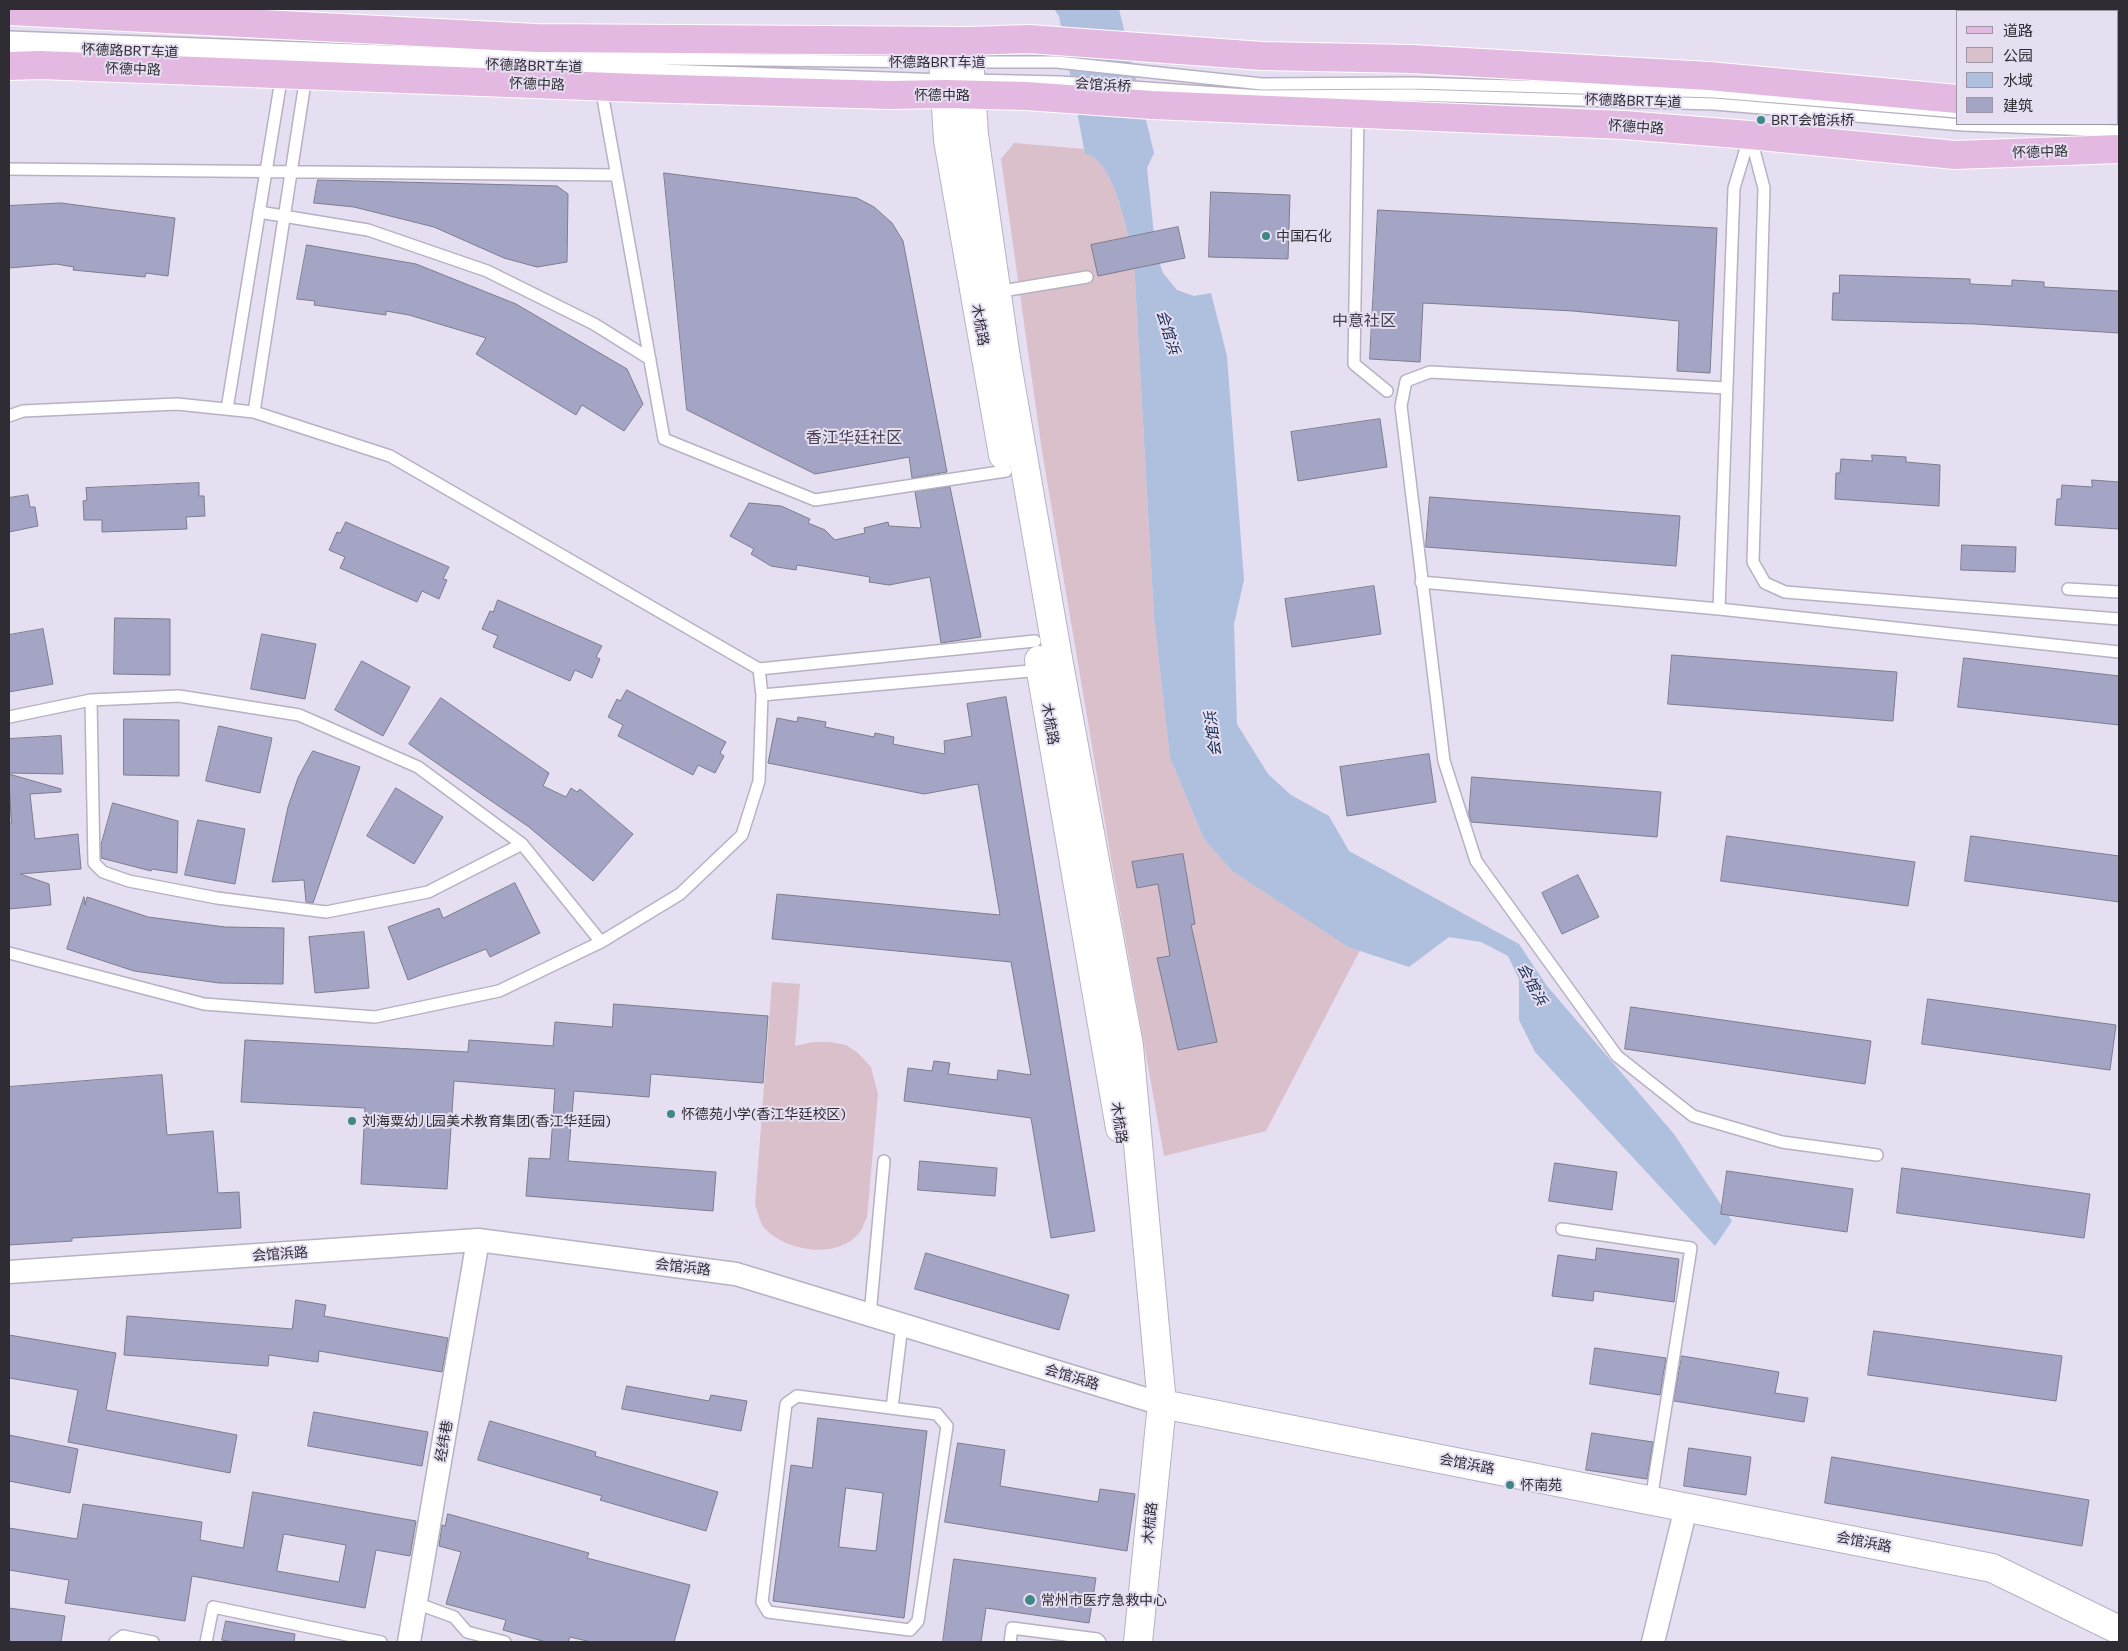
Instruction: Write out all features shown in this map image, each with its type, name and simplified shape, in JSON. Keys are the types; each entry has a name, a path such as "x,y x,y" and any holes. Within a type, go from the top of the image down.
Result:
{"main road":[{"name":"怀德中路","path":"9,11 536,38 957,71 1063,91 1148,96 1358,114 1624,125 1955,155 2119,149"},
{"name":"怀德中路","path":"9,66 601,87 890,95 957,71 1029,39 1057,52 1137,59"},
{"path":"1137,59 1262,56 1412,59 1709,76 1956,99"}],"street":[{"name":"木梳路","path":"957,71 974,135 1006,358 1059,664 1129,1046 1162,1404 1138,1642"},
{"name":"木梳路","path":"957,71 948,140 1120,1128 1144,1364 1162,1404"},
{"name":"会馆浜路","path":"9,1272 478,1240 736,1274 1162,1404 1992,1568 2119,1630"},
{"name":"经纬巷","path":"409,1642 478,1240"},
{"path":"1653,1642 1686,1508"}],"lane":[{"name":"怀德路BRT车道","path":"9,37 957,71"},
{"name":"怀德路BRT车道","path":"9,47 957,71"},
{"name":"怀德路BRT车道","path":"1137,59 1262,84 1412,83 1715,92 1956,112"},
{"path":"227,409 266,171 294,75"},
{"path":"254,412 291,172 294,75"},
{"path":"601,87 664,439 815,500 1006,471"},
{"name":"怀德路BRT车道","path":"1148,96 1412,95 1714,104 1956,124"},
{"path":"1358,114 1354,364 1387,391"},
{"name":"怀德路BRT车道","path":"1963,125 2119,131"},
{"path":"1719,609 1734,188 1750,135"},
{"path":"1750,135 1764,188 1753,562 1765,583 1785,592 2119,619"},
{"path":"9,168 616,175"},
{"path":"259,212 368,230 487,271 594,324 650,359"},
{"path":"996,292 1087,277"},
{"path":"1727,388 1430,372 1406,381 1401,406 1444,761 1476,861 1617,1056 1694,1116 1782,1142 1877,1155"},
{"path":"9,416 23,411 176,404 227,409 254,412 390,456 760,669 1035,641"},
{"path":"1421,582 1719,609 2119,652"},
{"path":"2068,589 2119,592"},
{"path":"9,953 204,1004 375,1017 499,991 600,942 680,894 742,835 759,781 762,695 760,669"},
{"path":"762,695 1040,670"},
{"path":"9,717 91,700 179,696 299,715 418,767 522,844 600,942"},
{"path":"91,700 94,863 103,872 129,881 217,898 326,912 428,892 522,844"},
{"path":"870,1315 884,1161"},
{"path":"1562,1229 1691,1248 1651,1500"},
{"path":"892,1408 902,1325"},
{"path":"797,1396 892,1408 937,1414 947,1426 918,1621 910,1630 768,1612 762,1602 786,1404 797,1396"},
{"path":"416,1603 454,1618 467,1632 504,1642"},
{"path":"206,1642 213,1607 381,1642"},
{"path":"1010,1642 1012,1628 1097,1639 1100,1642"},
{"path":"115,1642 124,1636 153,1642"}],"green space":[{"path":"1014,143 1084,149 1085,154 1095,159 1104,169 1112,184 1124,218 1134,262 1154,618 1170,758 1204,839 1232,871 1348,947 1360,950 1266,1131 1164,1156 1042,451 1001,159"},
{"path":"772,982 800,984 795,1046 813,1042 846,1045 858,1053 871,1067 878,1094 867,1218 860,1232 851,1241 839,1247 813,1250 786,1243 763,1227 755,1205"}],"water":[{"name":"会馆浜","path":"1054,9 1119,9 1154,153 1147,168 1156,253 1163,273 1177,290 1194,296 1211,293 1227,356 1244,580 1234,624 1237,724 1268,774 1291,795 1329,816 1349,851 1519,944 1547,986 1674,1134 1732,1221 1715,1246 1535,1052 1519,1020 1519,979 1508,956 1481,942 1449,937 1409,967 1348,947 1232,871 1204,839 1170,758 1154,618 1134,262 1124,218 1112,184 1104,169 1095,159 1085,154 1059,16"}],"building":[{"path":"664,173 857,198 874,207 892,223 903,241 947,472 912,478 909,457 815,474 687,410"},
{"path":"318,180 557,186 568,194 567,262 537,267 504,258 434,227 354,207 314,203"},
{"path":"1211,192 1290,195 1288,259 1209,257"},
{"path":"61,203 175,218 168,276 146,273 145,277 73,270 74,267 56,264 9,268 9,206"},
{"path":"1378,210 1717,228 1710,373 1677,371 1679,321 1573,311 1423,303 1420,362 1370,359"},
{"path":"1178,227 1185,258 1098,276 1091,245"},
{"path":"307,245 416,264 516,304 627,369 643,404 624,431 582,405 576,415 476,354 486,338 409,315 386,311 386,315 314,305 315,301 297,299"},
{"path":"1840,275 1970,279 1970,284 2012,286 2012,280 2044,282 2044,287 2119,291 2119,333 1975,324 1832,320 1833,293 1839,293"},
{"path":"1380,419 1387,467 1298,481 1291,432"},
{"path":"1872,455 1906,457 1906,462 1940,465 1939,506 1835,499 1836,473 1840,473 1841,459 1872,461"},
{"path":"2092,480 2119,482 2119,529 2055,525 2057,499 2061,499 2062,485 2092,487"},
{"path":"199,483 199,496 204,496 205,516 186,517 187,529 102,532 102,520 84,520 83,501 87,500 86,488"},
{"path":"950,487 981,637 941,643 930,577 889,585 869,582 870,577 797,565 796,570 771,566 751,554 754,549 730,536 749,503 781,506 810,519 808,523 825,530 835,540 865,533 864,528 888,522 889,526 921,528 915,492"},
{"path":"28,495 30,507 35,507 38,526 9,532 9,498"},
{"path":"1430,497 1680,516 1676,566 1426,547"},
{"path":"346,522 449,567 443,579 447,580 439,599 422,591 417,602 340,568 345,557 329,550 337,532 340,533"},
{"path":"1962,545 2016,547 2015,572 1961,570"},
{"path":"1374,586 1381,634 1292,647 1285,599"},
{"path":"498,600 602,646 596,657 600,659 592,678 575,670 570,681 493,647 498,636 482,629 490,611 493,612"},
{"path":"115,618 170,619 170,675 114,674"},
{"path":"43,629 53,684 9,692 9,635"},
{"path":"262,634 316,644 305,699 251,689"},
{"path":"1672,655 1897,672 1893,721 1668,704"},
{"path":"1964,658 2119,676 2119,725 1958,707"},
{"path":"362,661 410,687 383,736 335,710"},
{"path":"627,690 726,742 720,753 724,756 715,773 698,765 693,775 618,736 623,725 608,717 617,699 620,701"},
{"path":"1006,697 1095,1231 1051,1238 1031,1118 904,1101 908,1068 932,1071 934,1061 950,1063 948,1074 997,1080 998,1070 1031,1075 1011,962 772,939 777,894 1000,915 978,784 924,794 768,763 777,718 797,722 798,717 826,722 825,727 874,737 875,733 894,737 893,744 945,754 944,741 972,736 967,704"},
{"path":"441,698 549,773 543,786 566,797 571,788 577,792 580,789 633,834 593,881 529,827 409,744"},
{"path":"124,719 179,720 179,776 124,775"},
{"path":"219,726 272,738 260,793 206,781"},
{"path":"61,736 63,774 9,773 9,739"},
{"path":"313,751 360,767 313,903 306,902 304,880 272,882 288,807 298,778"},
{"path":"1429,754 1436,802 1347,816 1340,767"},
{"path":"9,774 61,789 61,792 30,794 35,839 78,834 81,869 20,874 49,884 51,905 9,909 9,823 11,823"},
{"path":"1472,777 1661,792 1657,837 1471,822 1469,814"},
{"path":"396,788 443,817 414,864 367,836"},
{"path":"113,803 178,821 177,873 152,869 151,871 101,858 101,845"},
{"path":"198,820 245,829 235,884 185,875"},
{"path":"1727,836 1915,862 1908,906 1721,881"},
{"path":"1971,836 2119,856 2119,902 1965,881"},
{"path":"1183,854 1195,924 1191,925 1217,1042 1178,1050 1157,958 1170,956 1158,884 1137,888 1132,862"},
{"path":"1578,875 1599,917 1562,934 1542,893"},
{"path":"515,883 540,933 490,957 486,949 408,980 388,927 439,908 443,918"},
{"path":"84,897 85,905 87,897 148,917 225,927 284,928 283,984 219,983 134,971 67,949"},
{"path":"364,932 369,988 315,993 309,937"},
{"path":"1928,999 2116,1025 2110,1070 1922,1044"},
{"path":"614,1004 768,1016 763,1083 651,1074 649,1097 574,1091 568,1161 716,1172 713,1211 526,1196 529,1158 550,1159 555,1089 454,1081 447,1189 361,1184 365,1108 241,1102 245,1040 468,1052 469,1040 553,1046 555,1022 612,1027"},
{"path":"1631,1007 1871,1041 1865,1084 1625,1049"},
{"path":"162,1075 167,1135 213,1131 218,1193 239,1192 241,1228 72,1238 72,1241 9,1245 9,1087"},
{"path":"920,1161 997,1168 995,1196 918,1190"},
{"path":"1555,1163 1617,1172 1612,1210 1549,1201"},
{"path":"1902,1168 2090,1194 2084,1238 1897,1213"},
{"path":"1727,1171 1853,1189 1847,1232 1721,1214"},
{"path":"1597,1248 1679,1259 1674,1302 1594,1291 1593,1301 1552,1296 1558,1255 1595,1260"},
{"path":"926,1253 1069,1295 1059,1330 915,1289"},
{"path":"296,1300 326,1305 324,1316 448,1338 442,1372 319,1351 318,1362 269,1355 268,1366 124,1355 127,1316 292,1329"},
{"path":"1874,1331 2062,1356 2056,1401 1868,1375"},
{"path":"9,1335 116,1353 106,1410 237,1435 230,1473 68,1442 78,1390 9,1378"},
{"path":"1595,1348 1666,1358 1660,1395 1590,1384"},
{"path":"1682,1356 1779,1372 1775,1393 1808,1398 1804,1422 1674,1401"},
{"path":"627,1386 709,1401 711,1395 747,1401 741,1431 622,1409"},
{"path":"314,1412 428,1432 422,1466 308,1446"},
{"path":"818,1418 927,1431 904,1618 773,1601 791,1465 812,1468","holes":["846,1488 883,1493 876,1551 839,1547"]},
{"path":"490,1421 596,1452 595,1456 718,1492 706,1531 600,1500 602,1496 478,1460"},
{"path":"1592,1433 1653,1442 1647,1479 1586,1470"},
{"path":"9,1435 78,1449 70,1493 9,1481"},
{"path":"958,1443 1005,1450 1000,1486 1098,1502 1100,1489 1135,1494 1127,1551 945,1522"},
{"path":"1689,1448 1751,1457 1746,1495 1684,1486"},
{"path":"1832,1457 2089,1500 2082,1546 1825,1503"},
{"path":"253,1492 416,1521 410,1556 376,1550 365,1608 192,1576 185,1621 65,1603 69,1580 9,1570 9,1528 77,1539 83,1504 202,1522 200,1540 243,1548","holes":["284,1534 346,1545 339,1582 277,1571"]},
{"path":"448,1514 589,1553 587,1558 690,1585 674,1642 591,1642 570,1637 568,1642 546,1642 503,1630 506,1620 446,1604 461,1552 439,1546 442,1525 445,1526"},
{"path":"954,1559 1096,1578 1089,1623 986,1608 981,1642 943,1642"},
{"path":"9,1608 65,1616 61,1642 9,1642"},
{"path":"226,1621 295,1634 294,1642 233,1642 222,1640"}],"place":[{"name":"BRT会馆浜桥","path":"1761,120"},
{"name":"中国石化","path":"1266,236"},
{"name":"怀德苑小学(香江华廷校区)","path":"671,1114"},
{"name":"刘海粟幼儿园美术教育集团(香江华廷园)","path":"352,1121"},
{"name":"怀南苑","path":"1510,1485"},
{"name":"常州市医疗急救中心","path":"1030,1600"}],"district":[{"name":"中意社区","path":"1364,321"},
{"name":"香江华廷社区","path":"854,438"}]}
